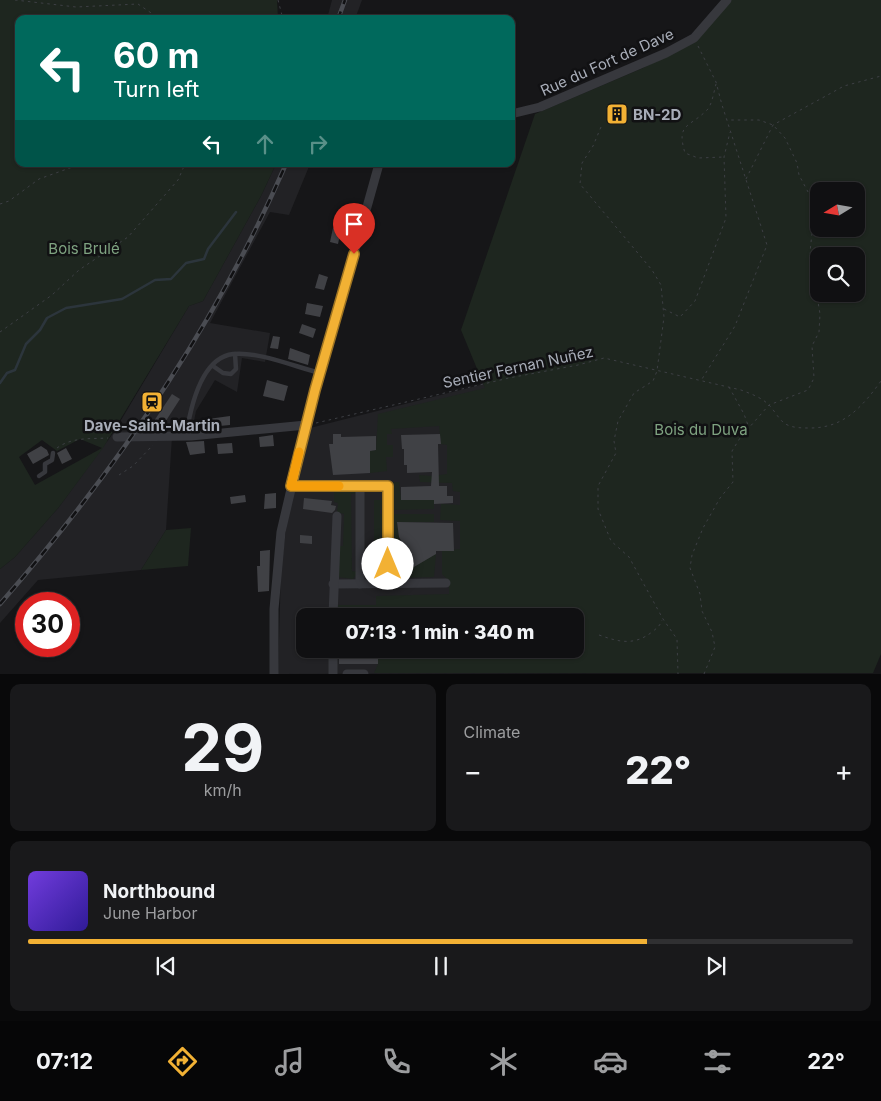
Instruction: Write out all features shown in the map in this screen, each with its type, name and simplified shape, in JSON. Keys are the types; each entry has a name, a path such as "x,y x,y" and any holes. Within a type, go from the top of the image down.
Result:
{"street":[{"name":"Rue du Fort de Dave","path":"515,113 540,107 578,92 666,53 694,38 727,0"},
{"path":"274,674 274,610 281,532 320,373 378,167"},
{"path":"117,437 186,436 306,426"},
{"path":"291,486 388,486 388,584"},
{"path":"360,486 360,584"},
{"path":"333,608 337,516"},
{"path":"333,584 446,583"},
{"path":"333,658 333,674"},
{"path":"347,674 364,674"}],"lane":[{"path":"213,366 223,373 231,374 236,369 235,354"},
{"path":"186,436 191,404 198,388 213,366 227,355 246,354 320,373"},
{"path":"39,476 46,472 45,464 52,460 53,454"}],"path":[{"path":"15,0 76,7 138,4 154,15"},
{"path":"278,0 282,15"},
{"path":"694,38 716,82 726,120 767,245 735,326 702,380"},
{"path":"746,179 773,125 844,86 881,76"},
{"path":"716,82 708,109 685,125 681,138 685,153 698,158 724,157"},
{"path":"704,674 715,647 712,632 702,612 700,594 690,568 691,561 703,528 720,498 733,482 732,451 769,405 808,390 814,378 812,346 819,332 820,314 810,252 815,205 799,176 797,163 785,138 773,125 759,120 726,120"},
{"path":"601,127 594,146 582,163 580,184 652,270 661,285 664,317 657,371 653,382 634,393 618,421 614,441 616,454 598,486 598,509 611,541 629,557 663,620 677,639 678,674"},
{"path":"663,308 680,317 695,302 726,218 724,157 730,130"},
{"path":"0,204 9,201 39,179 73,167"},
{"path":"0,332 52,295 79,270 128,237 178,180 184,167"},
{"name":"Sentier Fernan Nuñez","path":"306,426 509,378 578,366 604,358 702,380 760,398 769,405 784,423 798,428 828,427 844,421 857,410 881,381"},
{"path":"729,387 744,414 749,428"},
{"path":"53,454 56,449 69,441 117,437"},
{"path":"119,475 133,466 160,437"},
{"path":"599,635 617,642 631,643 647,636 661,625 663,620"}],"shaded area":[{"path":"332,0 362,0 356,15 328,15"},
{"path":"275,167 309,167 289,215 270,212 210,323 270,333 265,362 242,358 237,392 215,380 196,411 191,436 172,437 166,530 141,570 38,580 27,592 15,592 15,606 0,623 0,569 15,557 59,507 114,432 189,306 203,301 261,196"},
{"path":"484,384 575,608 296,608 296,658 584,658 584,629 602,673 278,674 281,570 288,513 310,428"}],"green space":[{"name":"Bois Brulé","path":"0,0 277,0 278,15 15,15 15,167 275,167 261,196 203,301 189,306 103,448 59,507 15,557 0,569","holes":["80,439 102,448 35,485 19,457 42,440 57,451"]},
{"name":"Bois du Duva","path":"731,0 881,0 881,654 873,673 374,673 378,664 378,658 584,658 584,608 338,608 338,605 376,605 376,596 449,594 449,581 442,574 442,551 460,549 460,521 440,520 441,504 460,505 460,492 453,491 452,483 420,482 419,475 447,474 447,445 441,444 439,426 391,429 392,434 387,434 387,445 393,445 393,457 386,457 387,471 370,473 370,451 376,450 378,414 485,388 461,330 535,114 643,68 695,41"},
{"path":"392,482 399,482 401,500 434,500 434,509 392,510"},
{"path":"334,490 354,490 357,493 351,494 352,571 358,572 353,579 338,577 339,546 343,546 344,514 337,512 338,503 334,502"},
{"path":"374,500 384,500 384,510 380,510 380,514 384,514 385,568 374,568"},
{"path":"392,514 434,514 434,522 397,522 399,539 408,552 397,558 401,566 398,567 402,574 436,554 434,577 395,578 392,575"},
{"path":"191,528 188,566 141,570 166,530"}],"building":[{"name":"BN-2D","path":"619,106 625,115 616,121 610,112"},
{"path":"333,228 341,230 338,244 330,242"},
{"path":"319,274 328,277 324,290 315,288"},
{"path":"307,303 323,306 320,317 305,314"},
{"path":"302,324 316,329 313,338 299,333"},
{"path":"273,336 280,337 278,349 270,348"},
{"path":"290,348 310,355 308,365 288,359"},
{"path":"267,380 288,386 284,401 263,396"},
{"path":"172,394 180,399 160,430 155,430 150,427"},
{"path":"230,416 230,425 209,427 208,419"},
{"path":"333,434 341,434 341,437 376,436 376,450 370,451 370,473 333,475 329,444 333,444"},
{"path":"440,434 441,444 438,444 439,486 447,486 447,496 453,496 453,503 434,504 434,500 401,500 401,487 431,486 432,472 407,473 407,465 404,465 404,449 402,449 401,435"},
{"path":"273,435 274,446 260,447 259,437"},
{"path":"204,441 205,453 190,455 186,442"},
{"path":"232,443 233,453 218,454 217,444"},
{"path":"41,446 47,450 49,455 33,464 27,454"},
{"path":"66,448 72,459 62,464 57,453"},
{"path":"276,493 276,508 264,509 265,494"},
{"path":"245,495 246,502 231,504 230,497"},
{"path":"304,498 332,501 331,505 336,506 335,510 332,513 303,509"},
{"path":"397,522 453,523 454,551 436,551 436,554 402,574 397,558 408,552 399,537"},
{"path":"300,535 312,536 312,544 300,543"},
{"path":"270,550 269,591 258,592 257,566 260,566 260,551"},
{"path":"339,658 378,658 378,664 339,664"}],"waterway":[{"path":"0,383 7,373 15,370 26,344 40,330 47,318 66,308 122,299 155,280 171,279 186,263 204,259 208,249 236,212"}],"railway":[{"path":"339,15 345,0"},
{"path":"0,604 83,502 123,449 160,395 228,282 285,167"}],"slow traffic":[{"path":"299,452 291,486 339,486"}],"place":[{"name":"BN-2D","path":"617,114"},
{"name":"Dave-Saint-Martin","path":"152,402"}],"route":[{"path":"354,254 315,390 291,486 388,486 388,564"}]}
